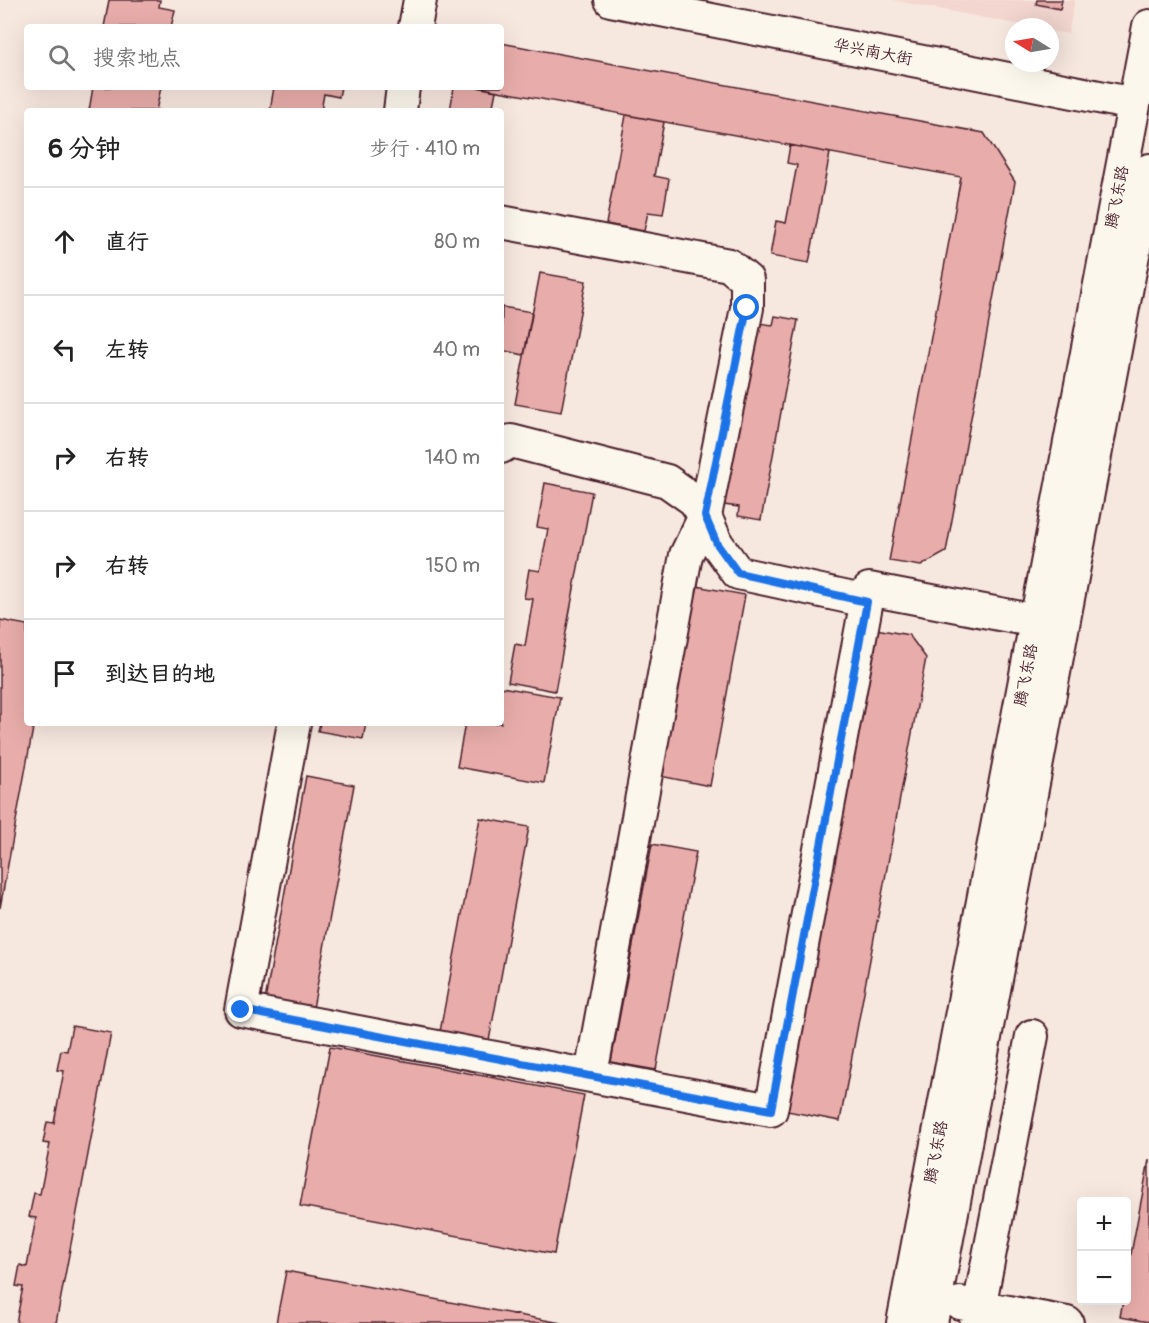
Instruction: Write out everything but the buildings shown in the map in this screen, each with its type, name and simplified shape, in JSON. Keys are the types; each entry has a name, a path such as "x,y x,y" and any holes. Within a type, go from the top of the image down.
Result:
{"street":[{"path":"416,24 420,0"},
{"name":"华兴南大街","path":"611,0 1134,104"},
{"name":"腾飞东路","path":"903,1323 1149,26"},
{"path":"400,108 403,90"},
{"name":"腾飞东路","path":"933,1311 1149,170"},
{"path":"504,223 729,265 747,280 747,308 705,516 686,555 594,1058"},
{"path":"504,445 511,441 667,481 694,500 705,516 717,544 738,573 867,602"},
{"path":"293,726 241,1010 771,1110 869,589 1036,621"},
{"path":"978,1315 1032,1036"},
{"path":"933,1311 1067,1323"}],"shaded area":[{"path":"892,0 1075,0 1068,34 1059,32 1059,18 1005,18 1005,22"}],"route":[{"path":"241,1010 771,1110 867,602 738,573 717,544 705,516 747,308"}]}
